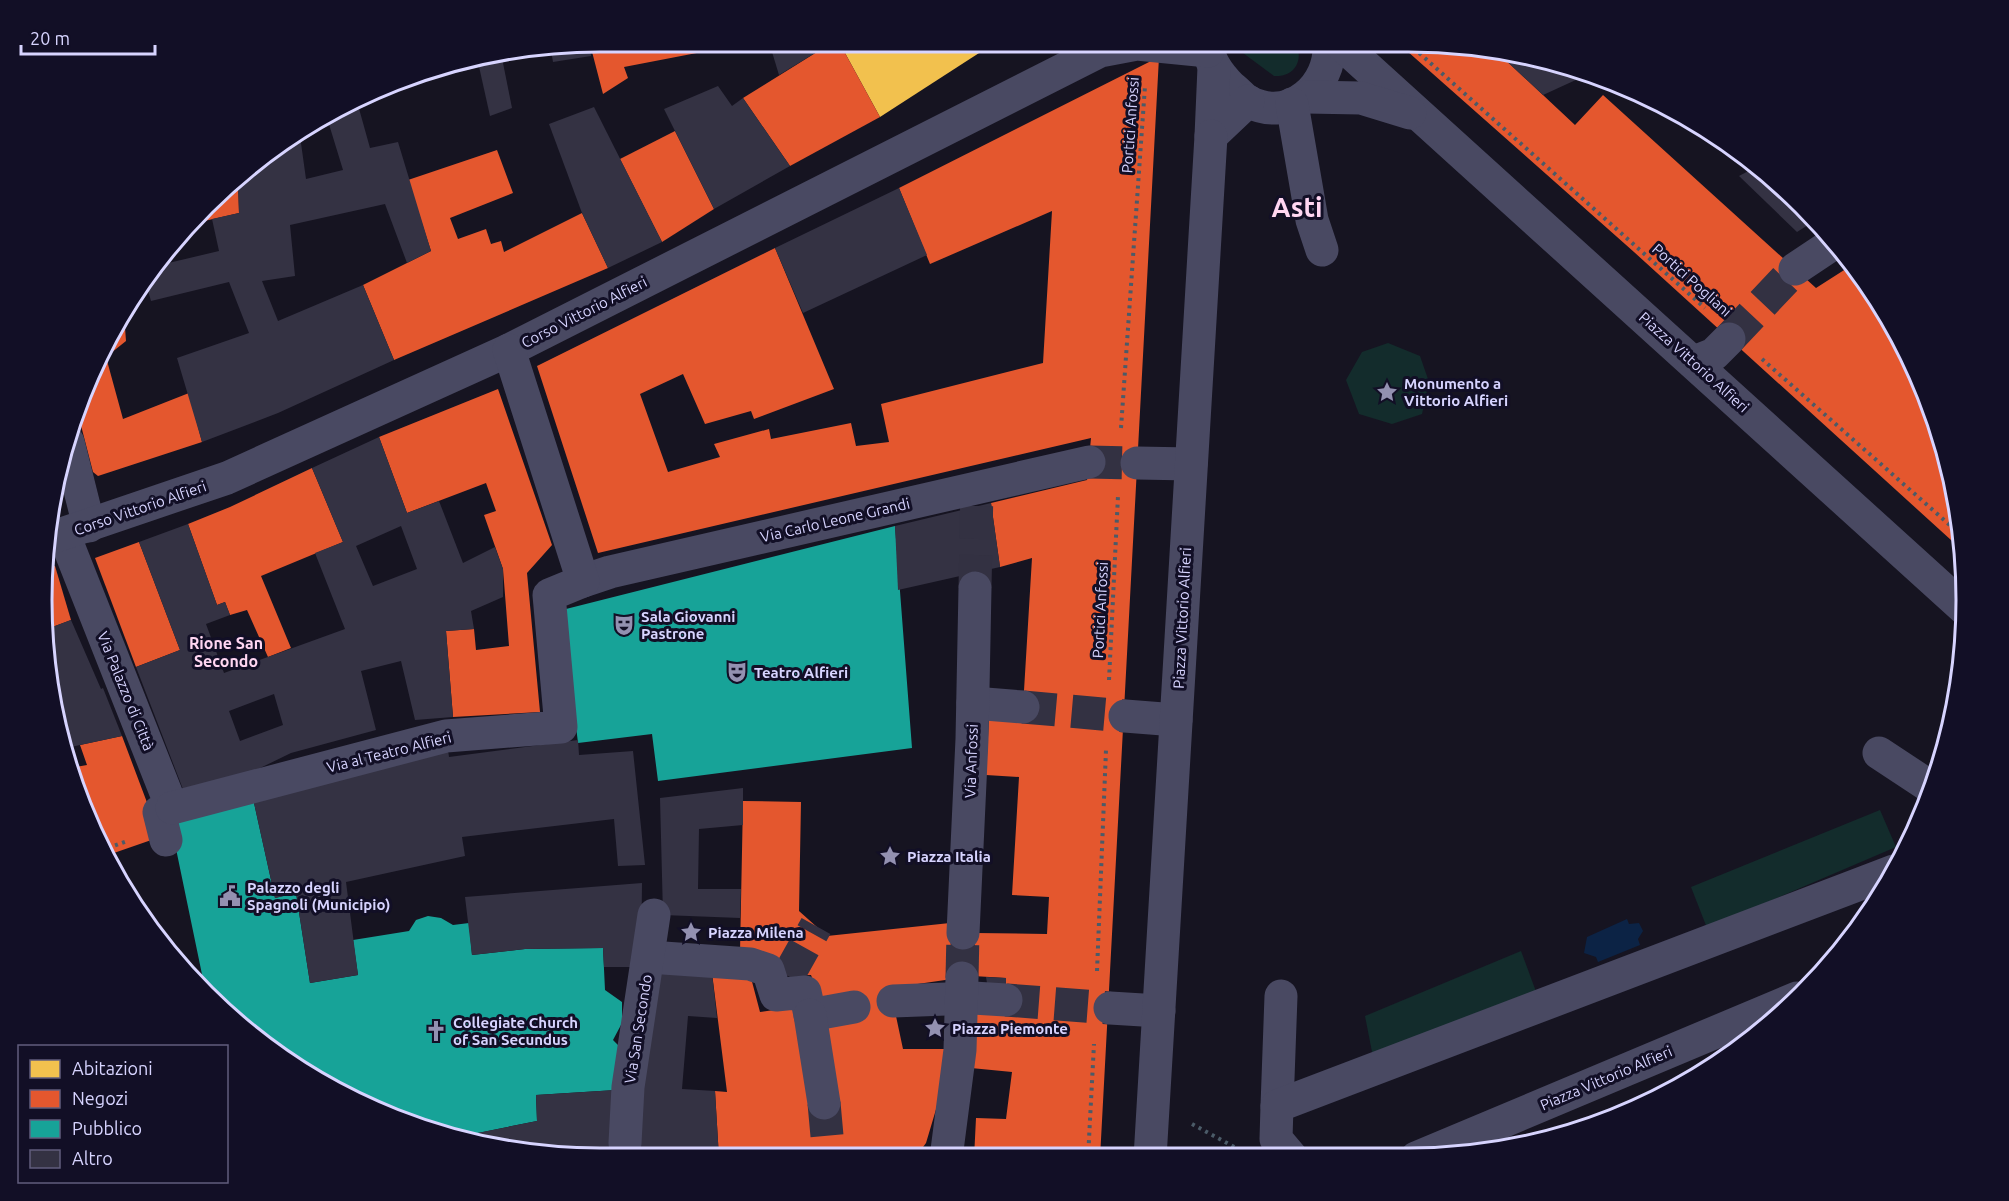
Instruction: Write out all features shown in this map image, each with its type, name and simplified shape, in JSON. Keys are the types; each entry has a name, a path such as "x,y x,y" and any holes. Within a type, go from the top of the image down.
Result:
{"street":[{"name":"Corso Vittorio Alfieri","path":"69,532 227,478 509,350 1084,52"},
{"path":"1322,250 1312,220 1299,101 1317,88 1325,75 1329,52"},
{"name":"Piazza Vittorio Alfieri","path":"1350,52 1956,601"},
{"path":"1210,54 1248,101 1211,136"},
{"name":"Piazza Vittorio Alfieri","path":"1151,1148 1211,136 1210,54"},
{"name":"Piazza Vittorio Alfieri","path":"1248,101 1278,108 1299,101 1361,98 1421,116"},
{"path":"1795,269 1828,247"},
{"path":"1694,362 1714,354 1729,339"},
{"path":"509,350 596,576"},
{"name":"Via Carlo Leone Grandi","path":"596,576 1089,462"},
{"path":"1127,474 1191,464"},
{"name":"Via Palazzo di Città","path":"68,471 69,532 172,808"},
{"name":"Via al Teatro Alfieri","path":"172,808 446,736 561,727 549,595 596,576"},
{"name":"Via Anfossi","path":"963,933 974,703 975,588"},
{"path":"974,703 1023,707"},
{"path":"1113,715 1176,720"},
{"path":"1879,753 1925,783"},
{"path":"166,840 159,812 172,808"},
{"path":"1277,1106 1883,874"},
{"name":"Via San Secondo","path":"625,1143 638,1013 649,957 654,915"},
{"path":"649,957 750,964 768,970 782,985 805,992 824,1103"},
{"path":"947,1148 966,991"},
{"path":"893,1001 966,991 1006,1000"},
{"path":"1103,995 1159,1011"},
{"path":"1281,996 1276,1139 1284,1148"},
{"name":"Piazza Vittorio Alfieri","path":"1442,1147 1777,1006"},
{"path":"810,1015 854,1007"}],"path":[{"name":"Portici Pogliani","path":"1419,53 1707,310"},
{"name":"Portici Anfossi","path":"1121,430 1146,76"},
{"path":"1759,357 1952,527"},
{"name":"Portici Anfossi","path":"1103,995 1113,715 1127,474"},
{"path":"1089,1148 1094,1042"},
{"path":"1153,1100 1235,1148"}],"green space":[{"path":"1298,52 1299,56 1296,67 1292,71 1281,76 1274,76 1243,53"},
{"path":"1388,343 1420,356 1429,382 1422,414 1392,424 1359,414 1346,380 1362,352"},
{"path":"1880,810 1896,847 1707,928 1691,887"},
{"path":"1521,951 1538,997 1373,1057 1365,1016"}],"water":[{"path":"1627,919 1629,924 1639,923 1643,931 1638,939 1640,945 1598,962 1596,957 1584,953 1587,937"}],"building: Abitazioni":[{"path":"844,52 981,52 880,117"}],"building: Negozi":[{"path":"592,52 702,52 624,67 628,78 603,94"},
{"path":"817,52 844,52 880,117 790,166 743,98"},
{"path":"1408,52 1480,57 1507,62 1575,125 1603,95 1816,288 1845,270 1883,327 1915,391 1938,459 1953,542 1634,252"},
{"path":"1159,57 1101,1148 974,1148 976,1118 1006,1119 1012,1072 971,1068 972,1007 1006,992 1006,978 973,976 975,933 1047,934 1049,897 1012,895 1019,777 986,775 989,719 1023,707 1032,558 1000,567 991,503 1087,480 1091,438 598,553 537,366 775,248 834,389 754,419 751,411 705,424 683,374 640,394 668,472 720,457 714,444 769,429 771,439 851,423 856,446 889,442 881,404 1043,363 1052,211 930,264 899,188"},
{"path":"675,131 714,209 662,242 620,159"},
{"path":"497,150 513,193 450,218 458,239 486,229 491,244 501,241 504,252 582,213 608,268 394,360 363,285 431,251 408,180"},
{"path":"238,189 239,213 206,221"},
{"path":"125,328 126,341 112,352"},
{"path":"107,362 123,419 189,393 202,442 98,476 93,472 81,426"},
{"path":"498,389 552,545 527,573 540,712 453,717 446,631 474,629 476,650 509,646 503,569 484,515 496,511 486,483 407,513 379,437"},
{"path":"312,468 343,542 261,576 291,648 268,657 247,610 230,615 225,602 217,605 188,524"},
{"path":"139,542 180,650 136,667 95,558"},
{"path":"54,566 71,620 53,627 52,600"},
{"path":"122,736 160,837 114,853 94,810 82,777 79,766 87,765 80,745"},
{"path":"743,801 801,802 799,911 827,936 950,923 952,979 890,988 903,1049 954,1049 926,1143 922,1148 718,1148 715,1091 727,1092 712,973 750,974 760,1012 821,1003 811,975 788,976 784,961 740,952"}],"building: Pubblico":[{"name":"Teatro Alfieri","path":"895,526 912,748 658,781 652,734 578,743 562,610"},
{"name":"Collegiate Church of San Secundus","path":"252,794 275,898 296,893 310,983 358,975 353,940 409,931 416,920 428,916 441,918 453,925 469,923 472,955 525,949 603,948 605,990 622,1002 622,1023 613,1040 620,1047 616,1090 536,1095 537,1121 475,1134 391,1107 326,1075 296,1056 239,1013 203,977 169,815"}],"building: Altro":[{"path":"772,52 817,52 779,75"},
{"path":"591,53 591,56 553,62 552,55"},
{"path":"503,62 512,108 490,116 479,66"},
{"path":"1507,62 1577,79 1543,95"},
{"path":"718,86 732,106 743,98 790,166 714,209 664,109"},
{"path":"594,107 662,242 608,268 582,213 549,124"},
{"path":"359,109 370,148 398,142 431,251 407,263 385,204 290,225 295,276 262,281 278,321 363,285 394,360 278,413 202,442 177,358 249,333 229,282 151,301 148,291 169,263 219,251 212,219 239,213 238,189 301,142 306,179 343,170 329,124"},
{"path":"1748,171 1770,188 1808,225 1797,232 1739,176"},
{"path":"899,188 927,255 803,313 775,248"},
{"path":"379,437 407,513 439,501 463,563 495,547 503,569 503,597 471,611 474,629 446,631 453,717 415,720 401,661 361,671 376,730 291,753 252,772 186,797 136,667 180,650 139,542 188,524 217,605 225,602 230,615 206,624 224,673 345,629 315,553 343,542 312,468","holes":["401,526 417,569 373,586 356,546","274,694 283,725 240,741 229,711"]},
{"path":"991,503 1000,567 898,590 895,526"},
{"path":"71,620 101,689 103,688 122,736 72,747 57,672 53,627"},
{"path":"578,740 579,755 633,751 645,865 618,866 614,819 462,837 465,856 346,882 358,975 310,983 296,893 275,898 252,794 448,750 449,757"},
{"path":"743,788 743,825 699,829 698,889 741,889 740,918 663,915 660,798"},
{"path":"642,883 641,967 604,967 603,948 525,949 472,955 465,897"},
{"path":"951,932 975,933 973,976 952,979"},
{"path":"655,970 712,973 717,1018 688,1016 682,1089 715,1091 718,1148 565,1147 529,1144 475,1134 537,1121 536,1095 616,1090"},
{"path":"986,977 1006,978 1006,992 987,983"}],"tunnel":[{"path":"1729,339 1795,269"},
{"path":"1089,462 1137,463"},
{"path":"975,588 977,487"},
{"path":"1023,707 1125,716"},
{"path":"788,976 816,926"},
{"path":"962,978 963,933"},
{"path":"1006,1000 1110,1008"},
{"path":"824,1103 828,1148"}],"place":[{"name":"Monumento a Vittorio Alfieri","path":"1387,392"},
{"name":"Sala Giovanni Pastrone","path":"624,625"},
{"name":"Teatro Alfieri","path":"737,672"},
{"name":"Piazza Italia","path":"890,856"},
{"name":"Palazzo degli Spagnoli (Municipio)","path":"230,896"},
{"name":"Piazza Milena","path":"691,932"},
{"name":"Piazza Piemonte","path":"935,1028"},
{"name":"Collegiate Church of San Secundus","path":"436,1031"}],"district":[{"name":"Asti","path":"1297,207"},
{"name":"Rione San Secondo","path":"226,652"}]}
